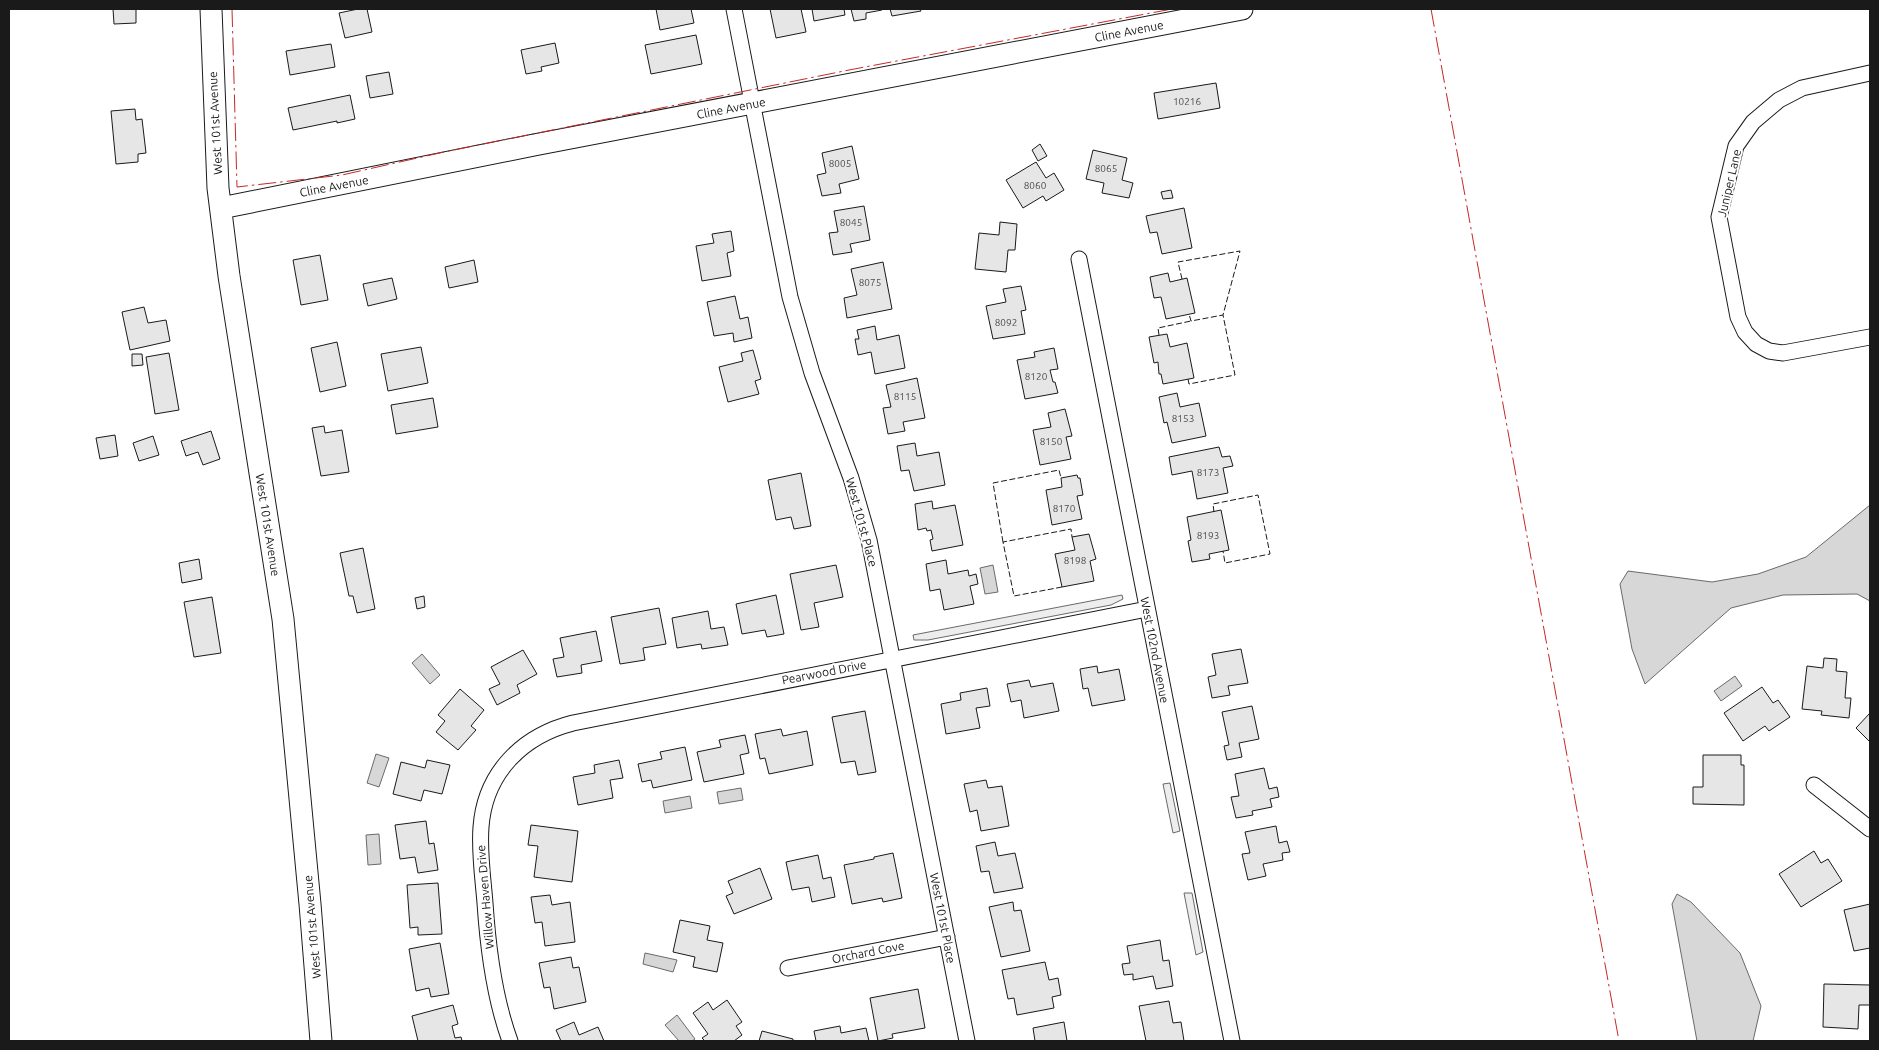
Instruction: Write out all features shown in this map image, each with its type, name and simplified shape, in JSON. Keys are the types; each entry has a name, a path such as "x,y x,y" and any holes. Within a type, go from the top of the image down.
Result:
{"street":[{"name":"West 101st Avenue","path":"211,9 216,155 220,208 283,618 321,1041"},
{"name":"West 101st Place","path":"734,9 790,297 812,373 861,509 876,570 967,1041"},
{"name":"Cline Avenue","path":"220,208 1235,9"},
{"name":"Juniper Lane","path":"1870,73 1802,88 1779,100 1753,122 1736,146 1719,217 1738,317 1750,339 1762,348 1776,352 1791,352 1870,337"},
{"name":"West 102nd Avenue","path":"1079,259 1232,1041"},
{"name":"Pearwood Drive","path":"511,757 532,739 545,732 566,725 892,658 1147,609"},
{"name":"Willow Haven Drive","path":"510,1041 502,1018 490,956 480,842 483,809 488,794 498,775 511,757"},
{"path":"1814,785 1870,829"},
{"name":"Orchard Cove","path":"788,968 947,937"}],"shaded area":[{"path":"1870,505 1870,601 1857,594 1783,595 1731,608 1645,684 1632,649 1620,584 1628,571 1712,582 1758,574 1806,557"},
{"path":"993,565 998,592 985,594 980,568"},
{"path":"1122,595 1123,599 1111,605 928,640 914,640 913,635"},
{"path":"422,654 440,675 430,684 412,663"},
{"path":"1735,676 1742,686 1721,701 1714,691"},
{"path":"376,754 389,758 379,787 367,783"},
{"path":"1170,783 1180,831 1173,833 1163,784"},
{"path":"741,788 743,800 719,804 717,792"},
{"path":"690,796 692,808 665,813 663,801"},
{"path":"379,834 381,864 368,865 366,835"},
{"path":"1184,893 1192,893 1203,952 1196,955"},
{"path":"1677,894 1691,902 1740,953 1761,1006 1753,1041 1697,1041 1672,904"},
{"path":"645,953 677,960 673,972 643,964"},
{"path":"677,1015 695,1039 692,1041 679,1041 665,1025"}],"building":[{"path":"113,9 136,9 136,23 114,24"},
{"path":"367,9 372,32 345,38 339,13"},
{"path":"656,9 691,9 694,23 660,30"},
{"path":"770,9 801,9 806,32 776,38"},
{"path":"812,9 844,9 845,15 814,21"},
{"path":"851,9 882,10 866,13 866,19 854,21"},
{"path":"890,9 920,9 921,11 892,16"},
{"path":"696,35 702,64 651,74 645,45"},
{"path":"555,43 559,63 541,67 542,71 526,74 521,50"},
{"path":"331,44 335,67 290,75 286,51"},
{"path":"389,72 393,94 370,98 366,76"},
{"path":"1216,83 1220,108 1158,119 1154,93"},
{"path":"350,95 355,119 293,130 288,108"},
{"path":"135,109 136,120 142,119 146,153 138,154 138,162 116,164 111,111"},
{"path":"1040,144 1047,156 1038,161 1032,150"},
{"path":"852,146 859,179 839,184 841,193 822,196 817,175 826,173 822,153"},
{"path":"1093,150 1127,158 1122,180 1133,183 1129,198 1102,193 1104,183 1086,179"},
{"path":"1036,162 1046,178 1054,173 1064,190 1046,201 1043,196 1023,208 1006,180"},
{"path":"1171,190 1173,198 1163,199 1161,192"},
{"path":"864,206 870,240 850,244 852,252 833,255 829,233 838,232 834,211"},
{"path":"1184,208 1192,248 1162,254 1157,232 1150,233 1146,216"},
{"path":"1000,222 1017,224 1015,250 1008,250 1006,272 975,269 979,233 999,235"},
{"path":"731,231 734,251 727,253 731,276 702,281 696,246 714,243 712,234"},
{"path":"320,255 328,300 301,305 293,260"},
{"path":"474,260 478,282 449,288 445,267"},
{"path":"883,262 892,309 847,318 844,298 857,295 851,269"},
{"path":"1168,273 1170,282 1187,278 1195,313 1166,319 1161,297 1154,298 1150,277"},
{"path":"392,278 397,299 368,306 363,284"},
{"path":"1021,286 1026,310 1021,311 1025,334 993,339 986,306 1006,302 1003,289"},
{"path":"735,296 740,319 748,317 752,338 734,342 733,333 714,336 707,302"},
{"path":"144,307 148,323 166,320 170,341 130,350 122,312"},
{"path":"875,326 877,340 899,335 905,368 875,374 871,352 858,355 855,339 859,339 857,330"},
{"path":"1167,334 1170,347 1187,343 1194,378 1163,384 1161,374 1159,374 1158,362 1154,363 1149,337"},
{"path":"337,342 346,386 320,392 311,348"},
{"path":"421,347 428,383 388,391 381,354"},
{"path":"1054,348 1058,369 1050,370 1058,393 1025,399 1017,360 1035,357 1034,352"},
{"path":"753,350 761,379 755,381 759,394 728,402 719,367 743,361 741,353"},
{"path":"169,353 179,410 155,414 146,357"},
{"path":"132,354 142,354 143,365 132,366"},
{"path":"917,378 925,418 903,422 905,431 888,434 883,408 891,407 886,385"},
{"path":"1177,393 1180,407 1199,403 1206,436 1172,443 1167,422 1164,423 1159,397"},
{"path":"433,398 438,427 396,434 391,405"},
{"path":"1065,409 1072,436 1066,437 1071,459 1040,465 1033,430 1051,427 1048,413"},
{"path":"324,426 325,433 342,430 349,472 321,476 312,428"},
{"path":"211,431 220,459 203,465 198,452 186,456 181,441"},
{"path":"115,435 118,456 100,459 96,438"},
{"path":"153,436 159,455 139,461 133,443"},
{"path":"915,443 917,456 939,452 945,485 914,491 909,470 901,471 897,446"},
{"path":"1219,447 1222,457 1230,456 1233,466 1223,468 1228,493 1197,499 1192,471 1172,475 1169,457"},
{"path":"801,473 811,526 794,529 791,517 776,520 768,480"},
{"path":"1077,475 1080,478 1083,495 1077,496 1082,519 1052,525 1046,490 1062,487 1061,478"},
{"path":"932,501 933,509 955,505 963,545 932,551 930,540 933,539 931,530 927,531 926,528 918,530 915,504"},
{"path":"1221,510 1229,550 1209,554 1210,559 1192,562 1188,541 1191,540 1187,517"},
{"path":"1089,534 1096,559 1090,561 1094,581 1062,587 1055,554 1075,550 1072,537"},
{"path":"363,548 375,609 357,613 353,596 349,596 340,553"},
{"path":"199,559 202,579 182,583 179,563"},
{"path":"946,560 948,574 968,570 969,576 976,574 978,584 970,586 974,604 944,610 940,589 930,591 926,564"},
{"path":"836,565 843,597 814,603 819,627 801,630 790,574"},
{"path":"776,595 784,634 767,637 765,630 742,634 736,604"},
{"path":"424,596 425,607 417,609 415,598"},
{"path":"212,597 221,653 194,657 184,602"},
{"path":"659,608 666,644 643,648 645,660 620,664 611,617"},
{"path":"708,611 711,629 724,627 728,645 702,649 701,644 677,648 672,618"},
{"path":"596,631 602,661 581,665 582,673 557,677 553,659 564,657 560,638"},
{"path":"1241,649 1248,683 1228,686 1230,695 1212,698 1208,677 1216,675 1212,654"},
{"path":"523,650 537,674 517,685 520,693 497,705 489,689 500,684 491,667"},
{"path":"1824,658 1837,659 1836,671 1847,672 1845,698 1851,698 1849,718 1821,715 1822,711 1802,709 1807,666 1823,668"},
{"path":"1097,666 1098,673 1119,669 1125,700 1092,706 1088,688 1083,689 1080,669"},
{"path":"1029,680 1031,687 1053,683 1059,711 1024,718 1021,700 1011,702 1007,684"},
{"path":"1762,687 1773,703 1778,700 1790,717 1769,731 1765,726 1743,741 1724,713"},
{"path":"987,688 990,706 976,708 980,728 946,734 941,704 961,700 960,693"},
{"path":"460,689 484,710 471,726 476,730 458,750 436,732 445,721 438,715"},
{"path":"1252,706 1259,739 1239,743 1242,757 1227,760 1224,746 1229,745 1222,712"},
{"path":"865,711 876,772 858,775 855,761 841,763 832,717"},
{"path":"1870,713 1870,742 1856,728"},
{"path":"781,729 783,736 807,731 813,765 769,774 765,758 760,759 755,734"},
{"path":"745,735 749,753 740,755 744,774 704,782 697,752 721,747 719,740"},
{"path":"685,747 692,780 653,788 651,780 642,782 638,764 662,759 660,752"},
{"path":"1703,755 1741,755 1741,765 1744,765 1744,805 1693,804 1693,787 1703,787"},
{"path":"427,760 450,765 442,794 424,790 421,801 393,794 401,762 425,768"},
{"path":"619,760 623,778 610,780 613,798 578,805 573,777 595,773 594,765"},
{"path":"1264,768 1269,789 1277,787 1279,797 1270,799 1272,807 1252,811 1253,815 1236,818 1231,797 1239,796 1235,774"},
{"path":"986,780 988,788 1002,786 1009,826 981,831 977,810 970,812 964,784"},
{"path":"426,821 429,844 434,843 438,870 418,873 415,857 400,859 395,825"},
{"path":"531,825 578,831 572,882 534,877 538,846 528,845"},
{"path":"1276,826 1279,843 1287,841 1290,852 1282,853 1283,860 1263,864 1266,876 1248,880 1242,854 1250,853 1245,832"},
{"path":"995,842 998,856 1015,853 1023,888 994,893 989,871 981,872 976,846"},
{"path":"1814,851 1821,863 1828,859 1842,881 1801,907 1779,874"},
{"path":"893,853 902,898 883,902 882,898 852,904 844,865"},
{"path":"818,855 823,879 831,877 835,897 812,902 809,887 792,890 786,862"},
{"path":"760,868 772,899 734,914 726,896 733,893 728,881"},
{"path":"438,883 442,934 418,935 418,927 410,928 407,885"},
{"path":"550,895 552,905 570,902 575,942 545,946 542,922 535,923 531,897"},
{"path":"1013,902 1014,911 1021,910 1030,951 1001,957 989,907"},
{"path":"1870,904 1870,948 1854,951 1844,910"},
{"path":"680,920 710,926 707,940 723,943 717,972 693,967 695,957 673,952"},
{"path":"1160,940 1163,961 1169,960 1173,986 1156,989 1153,976 1133,980 1133,974 1124,975 1122,964 1130,963 1127,946"},
{"path":"440,943 449,994 431,997 429,988 416,991 409,949"},
{"path":"571,957 573,968 579,967 586,1002 554,1009 550,987 544,988 539,963"},
{"path":"1045,962 1049,980 1058,978 1061,995 1052,997 1054,1008 1017,1015 1014,998 1008,999 1002,970"},
{"path":"1824,984 1870,985 1870,1005 1859,1005 1858,1029 1823,1027"},
{"path":"918,989 925,1028 892,1034 893,1038 878,1041 870,998"},
{"path":"727,1000 742,1022 736,1026 742,1035 734,1041 705,1041 702,1038 708,1034 693,1013 708,1002 713,1010"},
{"path":"1169,1001 1173,1023 1181,1022 1184,1041 1146,1041 1139,1006"},
{"path":"453,1005 458,1024 452,1026 455,1038 461,1037 462,1041 418,1041 412,1016"},
{"path":"574,1022 579,1035 598,1027 604,1041 561,1041 556,1030"},
{"path":"1064,1022 1067,1041 1035,1041 1033,1028"},
{"path":"840,1026 841,1033 866,1028 869,1041 816,1041 814,1031"},
{"path":"762,1031 793,1039 793,1041 759,1041"}],"fence":[{"path":"1182,279 1178,262 1240,251 1223,315 1191,321 1189,314"},
{"path":"1188,379 1189,384 1235,375 1223,315"},
{"path":"1159,335 1158,328 1191,321"},
{"path":"1003,542 993,483 1059,470 1061,478"},
{"path":"1214,512 1213,504 1258,495 1270,554 1225,563 1223,551"},
{"path":"1062,587 1014,596 1003,542 1071,529 1072,537"}],"power":[{"path":"232,9 237,187 342,175 444,152 849,70 1172,9"},
{"path":"1431,9 1619,1041"}]}
